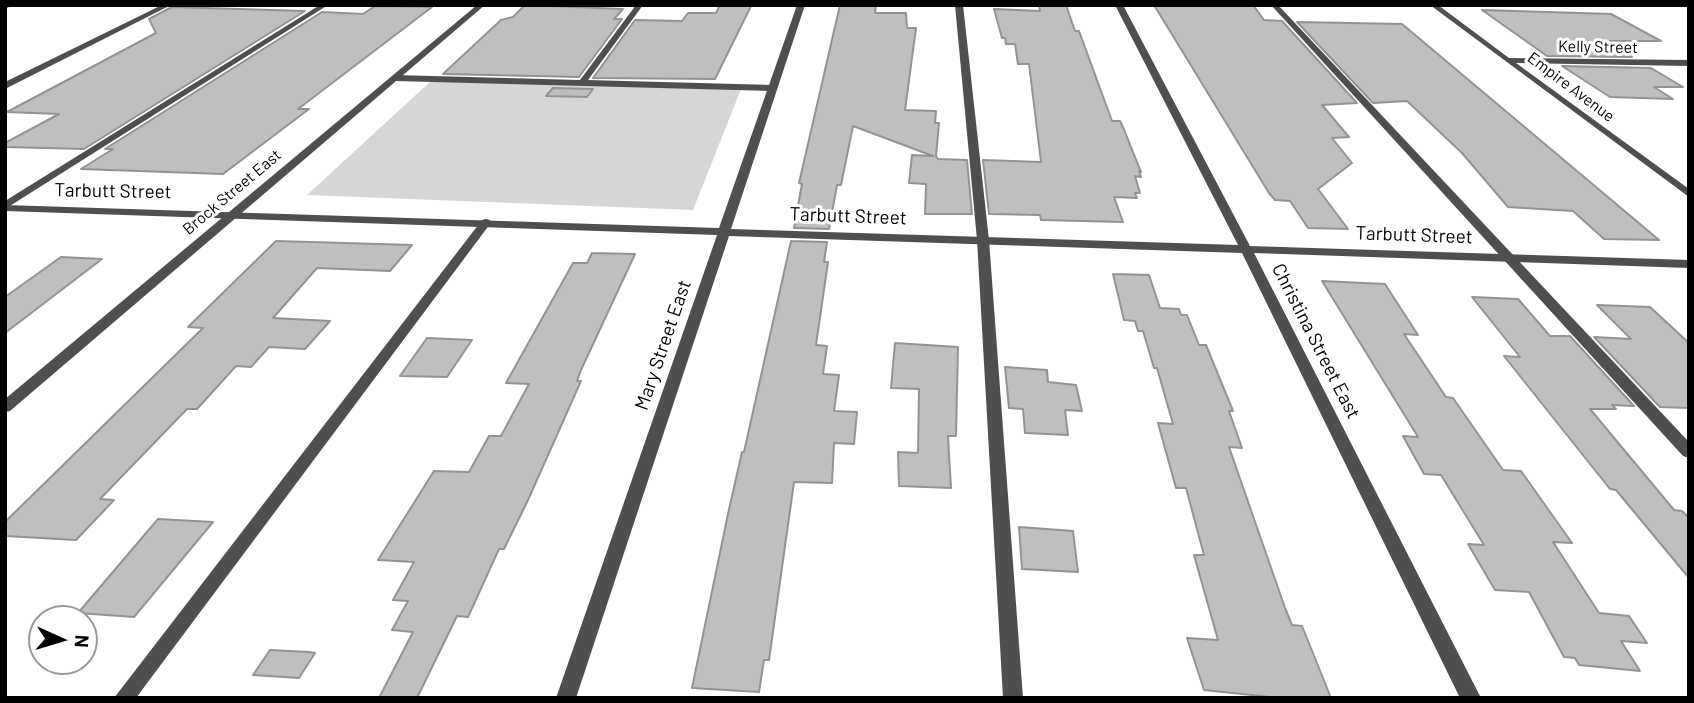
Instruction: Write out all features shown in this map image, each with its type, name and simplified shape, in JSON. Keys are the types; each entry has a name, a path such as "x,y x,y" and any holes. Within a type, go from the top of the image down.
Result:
{"street":[{"path":"5,7 10,5"},
{"path":"5,86 168,5"},
{"path":"5,207 325,5"},
{"name":"Brock Street East","path":"5,407 482,5"},
{"path":"582,83 640,5"},
{"name":"Mary Street East","path":"566,698 801,5"},
{"path":"959,5 983,240 1013,698"},
{"name":"Christina Street East","path":"1119,5 1246,249 1471,698"},
{"path":"1274,5 1689,452"},
{"name":"Empire Avenue","path":"1433,5 1689,194"},
{"name":"Kelly Street","path":"1508,60 1689,63"},
{"path":"395,78 773,88"},
{"name":"Tarbutt Street","path":"5,207 1689,264"},
{"path":"124,698 485,222"}],"shaded area":[{"path":"431,81 741,89 693,210 307,195"}],"building":[{"path":"525,5 623,9 614,19 622,19 579,77 443,74 501,20 513,17"},
{"path":"720,5 751,6 715,79 593,78 635,20 682,21 688,13 716,13"},
{"path":"840,5 876,5 875,13 906,13 907,28 916,28 905,110 936,111 935,123 939,123 936,156 938,159 967,160 972,214 925,214 926,184 909,183 912,155 933,156 853,126 841,185 837,185 829,229 794,228 802,184 799,183"},
{"path":"1039,5 1066,5 1075,31 1079,31 1112,121 1120,121 1141,172 1139,171 1141,177 1135,176 1140,193 1135,193 1137,198 1114,197 1123,222 1041,220 1040,215 989,214 983,160 1041,162 1029,64 1018,64 1015,44 1006,44 1005,38 1002,38 994,9 1040,11"},
{"path":"1154,5 1253,5 1264,20 1282,21 1357,103 1322,105 1349,137 1332,138 1352,163 1318,189 1348,229 1308,228 1290,201 1275,200"},
{"path":"375,6 432,7 298,109 309,109 223,174 81,169 113,149 105,149 322,12 363,14"},
{"path":"172,7 305,11 84,149 5,147 5,143 59,114 7,112 156,33 149,19"},
{"path":"1482,10 1611,14 1661,41 1607,41 1632,57 1547,56"},
{"path":"1297,22 1402,24 1659,240 1604,239 1573,211 1508,207 1462,153 1407,101 1373,103"},
{"path":"1562,66 1651,68 1683,87 1654,87 1673,99 1610,97"},
{"path":"553,88 593,89 587,97 546,96"},
{"path":"276,241 412,245 390,271 317,268 273,318 330,321 305,349 269,347 251,367 236,366 197,409 187,409 100,499 114,500 76,540 5,536 5,522 203,328 188,327"},
{"path":"791,241 827,242 824,262 828,262 816,345 827,346 823,374 839,375 834,411 857,412 854,444 834,443 832,483 794,482 769,660 764,660 759,692 692,688 728,514"},
{"path":"592,253 635,254 581,370 577,381 581,381 528,500 504,549 499,549 468,617 457,616 417,698 379,698 413,632 392,630 408,601 393,600 414,562 378,560 434,471 469,472 489,436 501,436 529,384 506,383 573,263 587,263"},
{"path":"61,257 102,259 5,333 5,297"},
{"path":"1113,274 1149,275 1160,308 1179,309 1181,315 1187,315 1199,345 1206,345 1233,411 1229,411 1242,448 1229,447 1285,608 1292,625 1302,626 1331,698 1280,698 1204,690 1187,638 1218,640 1194,555 1204,555 1186,488 1176,488 1158,423 1173,424 1157,368 1154,368 1143,331 1138,331 1135,321 1124,320"},
{"path":"1322,281 1385,284 1418,335 1404,334 1446,397 1453,398 1503,470 1521,471 1572,543 1553,542 1599,613 1629,616 1647,643 1621,641 1640,671 1579,665 1575,658 1564,657 1529,592 1495,590 1468,544 1484,545 1441,475 1424,474 1403,436 1418,437"},
{"path":"1472,297 1518,299 1550,336 1570,336 1634,406 1612,405 1616,409 1590,409 1674,510 1682,511 1689,518 1689,578 1616,490 1610,489 1504,356 1520,357"},
{"path":"1597,305 1650,307 1689,343 1689,408 1660,407 1594,337 1631,339"},
{"path":"427,338 472,340 447,377 400,376"},
{"path":"895,343 958,347 956,436 948,436 951,488 899,486 898,452 918,453 919,389 891,388"},
{"path":"1005,367 1047,370 1048,382 1076,385 1082,411 1065,410 1068,435 1025,433 1023,409 1009,408"},
{"path":"158,519 213,522 134,617 98,614 98,605 85,605"},
{"path":"1019,527 1073,531 1078,572 1022,569"},
{"path":"270,650 315,653 299,678 253,675"}]}
